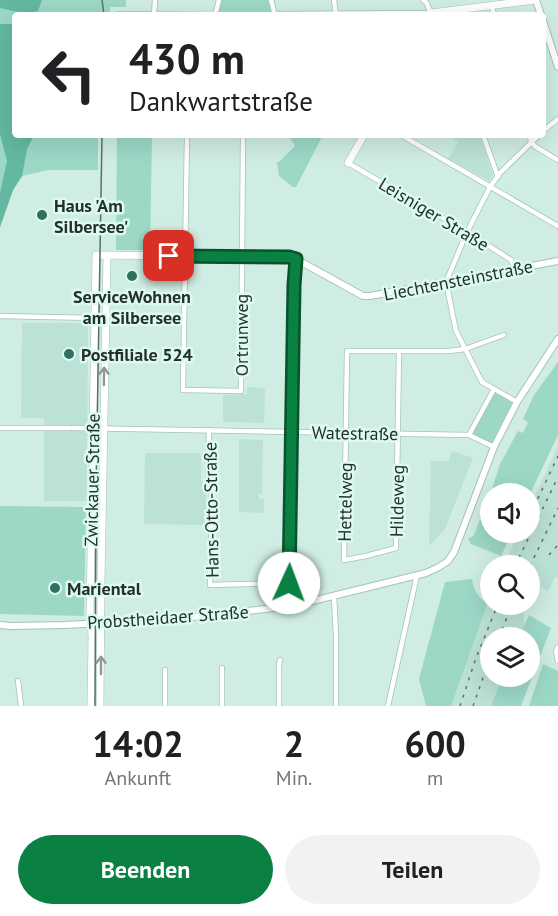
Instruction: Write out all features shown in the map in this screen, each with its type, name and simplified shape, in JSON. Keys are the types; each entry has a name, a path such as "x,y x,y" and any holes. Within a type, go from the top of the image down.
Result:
{"main road":[{"path":"455,12 536,0"},
{"path":"348,163 362,138"},
{"name":"Zwickauer Straße","path":"91,706 92,428 96,255 107,255 100,706"},
{"path":"107,255 289,257 296,259"}],"street":[{"path":"492,6 494,12"},
{"path":"546,30 558,67"},
{"path":"546,129 558,119"},
{"path":"185,256 187,138"},
{"path":"242,257 243,138"},
{"path":"406,138 558,226"},
{"path":"484,138 498,177"},
{"path":"530,138 531,142 537,147 558,160"},
{"path":"517,402 482,382 456,331 446,282 467,232 490,187 536,138"},
{"name":"Leisniger Straße","path":"348,163 467,232 511,260 515,269"},
{"name":"Ortrunweg","path":"185,256 183,390 241,391 242,257"},
{"path":"292,606 289,583 296,259"},
{"name":"Liechtensteinstraße","path":"296,259 363,296 558,261"},
{"path":"0,316 95,318"},
{"path":"399,351 465,349 504,335"},
{"path":"494,447 517,402 558,339"},
{"name":"Hettelweg","path":"366,556 344,560 346,351 399,351"},
{"name":"Hildeweg","path":"366,556 396,548 399,351"},
{"path":"469,435 494,389"},
{"name":"Watestraße","path":"0,428 469,435 494,447"},
{"name":"Hans-Otto-Straße","path":"209,430 208,476 212,499 210,585 289,583"},
{"name":"Probstheidaer Straße","path":"0,625 101,624 165,620 292,606 417,575 439,567 448,561 454,552 494,447"},
{"path":"388,706 417,575"},
{"path":"334,596 336,706"},
{"path":"558,647 556,651 558,661"},
{"path":"279,706 280,660"},
{"path":"222,668 222,706"},
{"path":"165,670 165,706"},
{"path":"18,681 21,706"}],"shaded area":[{"path":"0,0 126,0 126,7 110,7 110,12 12,12 12,138 98,138 98,170 48,170 22,176 13,190 0,227"},
{"path":"221,0 269,0 272,12 218,12"},
{"path":"117,138 152,138 150,250 116,250"},
{"path":"290,138 321,138 296,187 293,187 279,176 277,162 295,146"},
{"path":"481,138 493,175 489,181 448,159 458,142 454,139"},
{"path":"22,323 88,323 87,501 44,501 44,418 21,418"},
{"path":"558,362 558,435 535,483 494,483 500,464 518,431 523,433 528,422 523,419 534,395"},
{"path":"247,387 265,388 264,423 223,422 223,395 247,394"},
{"path":"494,389 517,402 494,447 469,435"},
{"path":"239,439 263,440 262,494 259,494 259,499 264,499 264,513 239,512"},
{"path":"558,446 558,578 555,577 548,591 540,586 540,555 509,555 514,543 540,543 540,485"},
{"path":"452,451 473,458 445,529 429,546 431,461 449,461"},
{"path":"145,453 201,453 201,480 206,488 206,525 144,524"},
{"path":"0,506 86,507 84,616 0,614"},
{"path":"480,519 480,543 507,543 501,555 498,555 471,544 468,539 474,535"},
{"path":"472,579 480,597 480,615 484,615 451,706 426,706 419,679 445,582"},
{"path":"484,615 524,615 524,627 480,627 480,687 498,687 491,706 451,706"},
{"path":"529,615 551,628 540,657 540,627 524,627"},
{"path":"543,664 558,671 558,706 529,706 535,687 540,687 540,673"},
{"path":"498,687 528,687 521,706 491,706"}],"green space":[{"path":"0,0 42,0 38,11 33,12 18,12 0,8"},
{"path":"0,24 12,24 12,138 32,138 27,149 22,176 13,190 0,227 0,193 7,161 0,134"}],"tram line":[{"path":"102,0 104,12"},
{"path":"95,706 102,138"}],"railway":[{"path":"540,494 558,456"},
{"path":"520,555 558,477"},
{"path":"535,555 558,508"},
{"path":"549,555 558,545"},
{"path":"460,706 494,615"},
{"path":"503,627 508,615"},
{"path":"473,706 480,686"}],"place":[{"name":"Haus 'Am Silbersee'","path":"42,215"},
{"name":"ServiceWohnen am Silbersee","path":"132,276"},
{"name":"Postfiliale 524","path":"69,354"},
{"name":"Mariental","path":"55,588"}],"route":[{"path":"169,256 289,257 296,259 289,583"}]}
